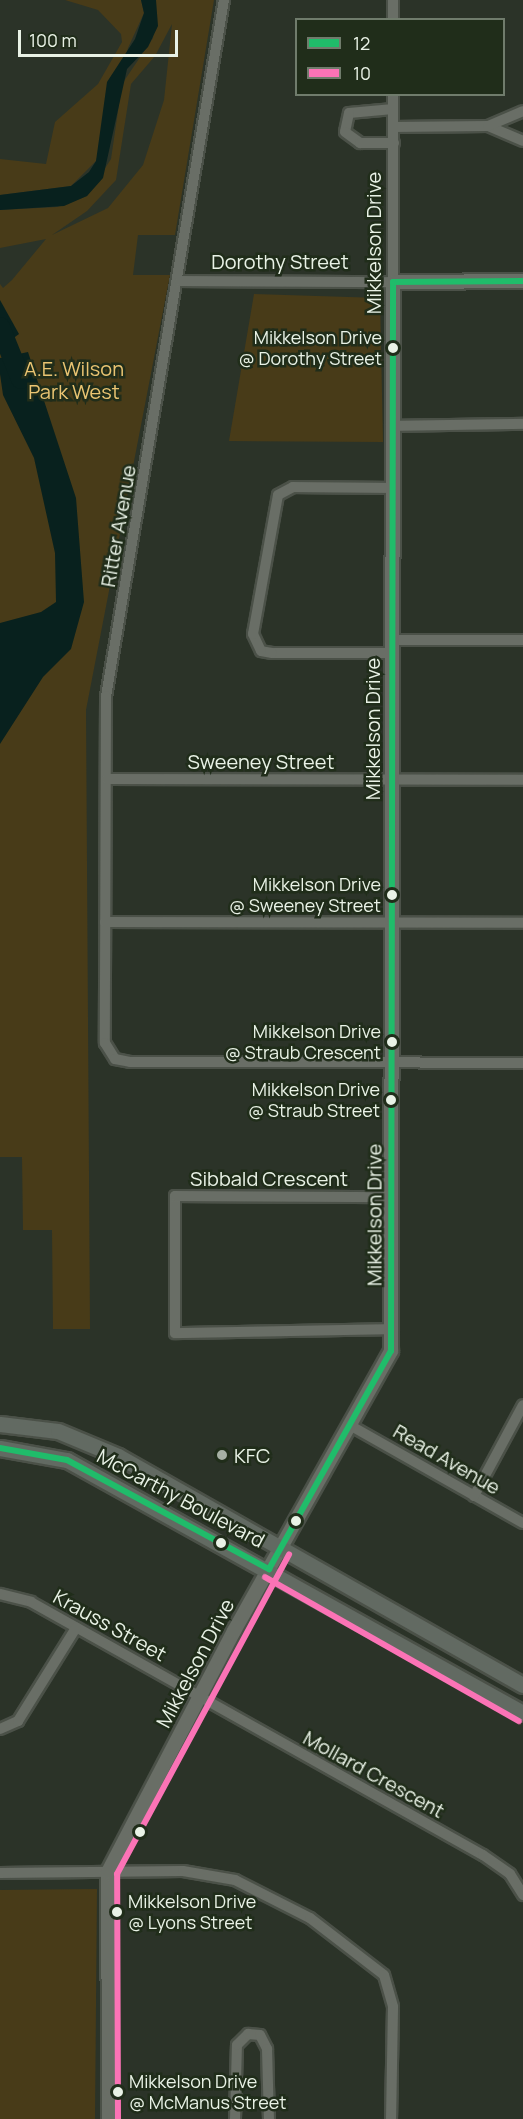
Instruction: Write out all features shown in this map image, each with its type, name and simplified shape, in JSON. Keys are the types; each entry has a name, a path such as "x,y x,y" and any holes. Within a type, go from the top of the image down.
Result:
{"main road":[{"name":"McCarthy Boulevard","path":"0,1424 58,1431 118,1456 523,1685"},
{"name":"McCarthy Boulevard","path":"0,1448 67,1460 269,1569 523,1713"}],"street":[{"name":"Ritter Avenue","path":"224,0 180,281 106,696 105,1043 115,1059 394,1062"},
{"path":"393,0 393,18"},
{"name":"Mikkelson Drive","path":"109,2119 108,1872 198,1696 353,1426 386,1364 393,1329 391,426 393,96"},
{"path":"393,109 349,113 345,132 360,143 394,143"},
{"path":"393,127 488,126 523,111"},
{"path":"488,126 523,141"},
{"name":"Dorothy Street","path":"180,281 523,281"},
{"path":"391,426 523,424"},
{"path":"391,488 293,487 278,495 253,634 261,651 272,653 523,640"},
{"name":"Sweeney Street","path":"107,779 523,780"},
{"path":"105,922 523,923"},
{"path":"394,1062 523,1063"},
{"name":"Sibbald Crescent","path":"393,1197 175,1196 175,1333 393,1329"},
{"path":"474,1496 523,1405"},
{"name":"Read Avenue","path":"353,1426 523,1523"},
{"name":"Krauss Street","path":"0,1594 31,1602 198,1696"},
{"path":"0,1729 18,1721 76,1628"},
{"name":"Mollard Crescent","path":"198,1696 483,1855 510,1874 523,1895"},
{"path":"0,1873 183,1871 235,1880 309,1918 384,1975 393,2007 391,2119"},
{"path":"235,2119 237,2046 248,2034 260,2035 267,2049 269,2119"}],"green space":[{"path":"65,0 141,0 144,13 128,48 96,161 71,186 0,195 0,159 46,164 55,122 98,84 122,42 121,34 98,10"},
{"name":"A.E. Wilson Park West","path":"156,0 214,0 175,235 138,235 133,275 170,275 86,710 90,1329 53,1329 52,1230 23,1230 22,1157 0,1157 0,284 3,288 12,280 46,239 0,248 0,210 57,207 87,196 111,159 122,84 153,38","holes":["172,24 164,100 143,165 108,208 52,235 87,211 116,180 131,84 155,56"]},
{"path":"254,294 380,298 383,442 229,441"},
{"path":"97,1889 95,2119 0,2119 0,1890"}],"water":[{"path":"141,0 156,0 158,26 148,47 127,69 103,178 87,196 64,206 0,210 0,195 71,186 89,172 96,161 107,82 135,39 144,13"},
{"path":"0,300 19,334 4,345 0,343"},
{"path":"28,352 76,498 84,602 71,649 43,677 0,744 0,623 41,612 56,602 55,553 34,458 3,395 0,374 0,358"}],"waterway":[{"path":"0,327 21,379"}],"transit line":[{"name":"12","path":"393,282 523,281"},
{"name":"12","path":"0,1448 67,1460 269,1569 391,1351 393,282"},
{"name":"10","path":"118,2119 117,1874 289,1554"},
{"name":"10","path":"265,1577 519,1721"}],"place":[{"name":"Mikkelson Drive @ Dorothy Street","path":"393,348"},
{"name":"Mikkelson Drive @ Sweeney Street","path":"392,895"},
{"name":"Mikkelson Drive @ Straub Crescent","path":"392,1042"},
{"name":"Mikkelson Drive @ Straub Street","path":"391,1100"},
{"name":"KFC","path":"222,1455"},
{"name":"Mikkelson Drive @ Lyons Street","path":"117,1912"},
{"name":"Mikkelson Drive @ McManus Street","path":"118,2092"}]}
